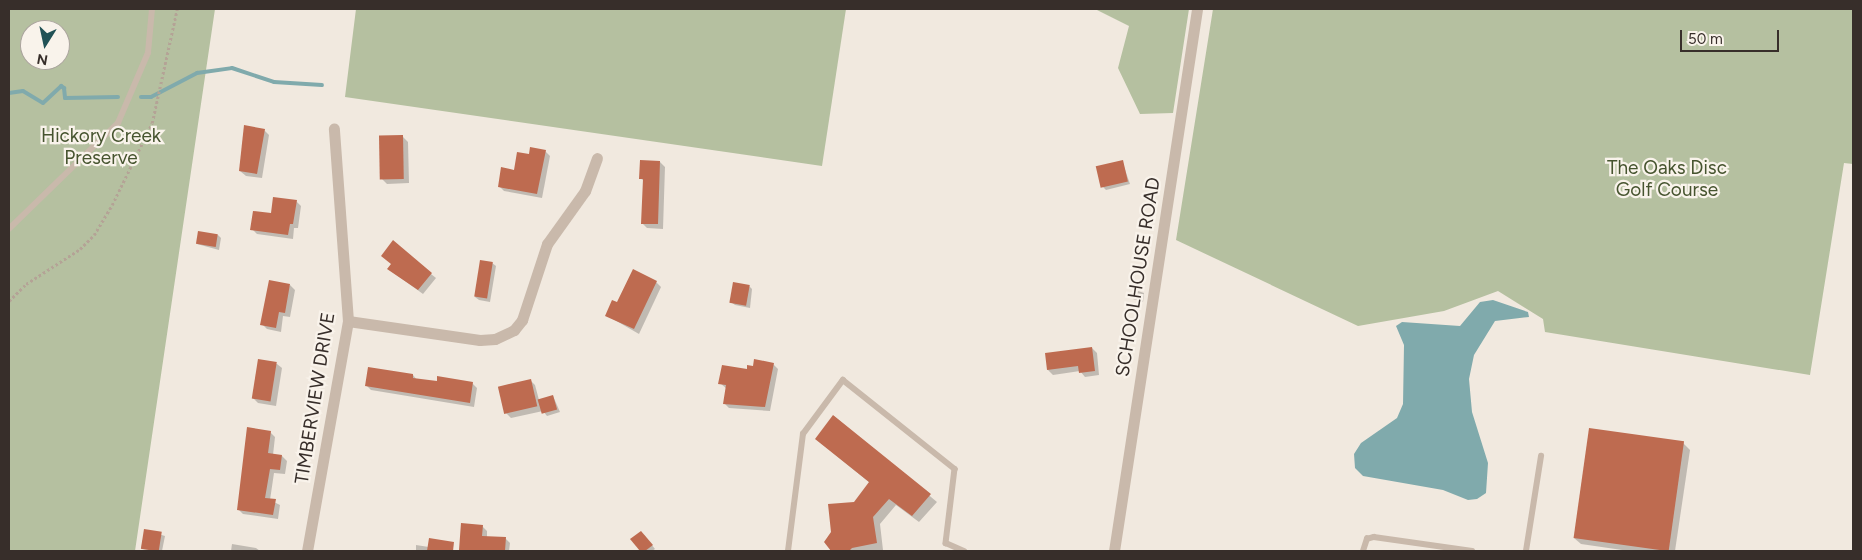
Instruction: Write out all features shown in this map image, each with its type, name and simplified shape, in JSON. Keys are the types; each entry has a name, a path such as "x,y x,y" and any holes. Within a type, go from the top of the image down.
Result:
{"street":[{"name":"SCHOOLHOUSE ROAD","path":"1114,551 1197,9"},
{"name":"TIMBERVIEW DRIVE","path":"307,551 348,321 334,130"},
{"path":"348,321 480,340 506,335 522,320 547,244 585,191 597,158"}],"lane":[{"path":"9,229 118,123 148,54 152,9"},
{"path":"788,551 803,434 842,380 955,469 946,543 964,551"},
{"path":"1526,551 1542,456"},
{"path":"1363,551 1367,539 1374,537 1472,551"}],"path":[{"path":"9,301 26,284 80,249 94,235 132,167 152,123 159,84 177,9"}],"green space":[{"name":"Hickory Creek Preserve","path":"9,9 215,9 135,551 9,551"},
{"path":"356,9 846,9 822,166 345,97"},
{"path":"1095,9 1189,9 1173,113 1140,114 1118,68 1129,26"},
{"name":"The Oaks Disc Golf Course","path":"1213,9 1853,9 1853,164 1844,163 1810,375 1545,332 1543,319 1498,291 1444,311 1358,326 1176,240"}],"water":[{"path":"1493,300 1528,312 1529,317 1495,321 1474,355 1469,379 1472,412 1488,463 1486,493 1477,499 1468,500 1443,490 1363,476 1355,468 1354,454 1361,443 1397,418 1403,404 1404,345 1396,326 1402,322 1460,326 1480,302"}],"building":[{"path":"244,125 265,129 257,174 239,171"},
{"path":"379,135 403,135 404,179 380,179"},
{"path":"530,147 546,150 537,194 498,187 501,167 514,170 517,152 529,154"},
{"path":"640,160 660,161 658,224 641,224 643,179 639,179"},
{"path":"1123,160 1128,181 1101,188 1096,166"},
{"path":"273,197 297,200 293,224 290,224 288,235 250,230 253,211 271,213"},
{"path":"198,231 218,234 216,247 196,244"},
{"path":"393,240 432,273 418,290 387,269 391,264 381,256"},
{"path":"480,260 493,262 487,299 474,297"},
{"path":"633,269 657,281 634,329 605,316 612,300 617,302"},
{"path":"269,280 290,284 285,313 279,312 276,328 260,325"},
{"path":"733,282 750,285 746,306 729,303"},
{"path":"1092,347 1095,371 1079,373 1078,366 1047,370 1045,353"},
{"path":"258,359 277,362 271,401 252,399"},
{"path":"754,359 774,363 765,407 723,404 726,385 718,384 722,365 747,369 747,365 753,366"},
{"path":"368,367 413,374 413,378 437,381 437,376 473,382 470,403 365,386"},
{"path":"531,379 537,406 504,414 498,387"},
{"path":"553,395 557,409 542,414 538,399"},
{"path":"833,415 931,494 912,516 889,499 873,517 877,543 852,548 849,551 831,551 824,542 831,532 828,504 854,502 869,482 815,439"},
{"path":"247,427 271,431 268,453 282,455 280,470 270,469 265,498 276,499 273,515 237,510"},
{"path":"1589,428 1684,441 1669,551 1574,538"},
{"path":"461,523 483,525 482,536 506,537 505,551 459,550"},
{"path":"144,529 162,532 159,551 141,549"},
{"path":"641,531 653,545 645,551 640,551 630,539"},
{"path":"429,538 454,542 453,551 427,551"}],"waterway":[{"path":"141,97 151,97 197,73 232,68 274,82 322,85"},
{"path":"9,93 23,91 43,103 61,86 64,88 65,98 118,97"}]}
